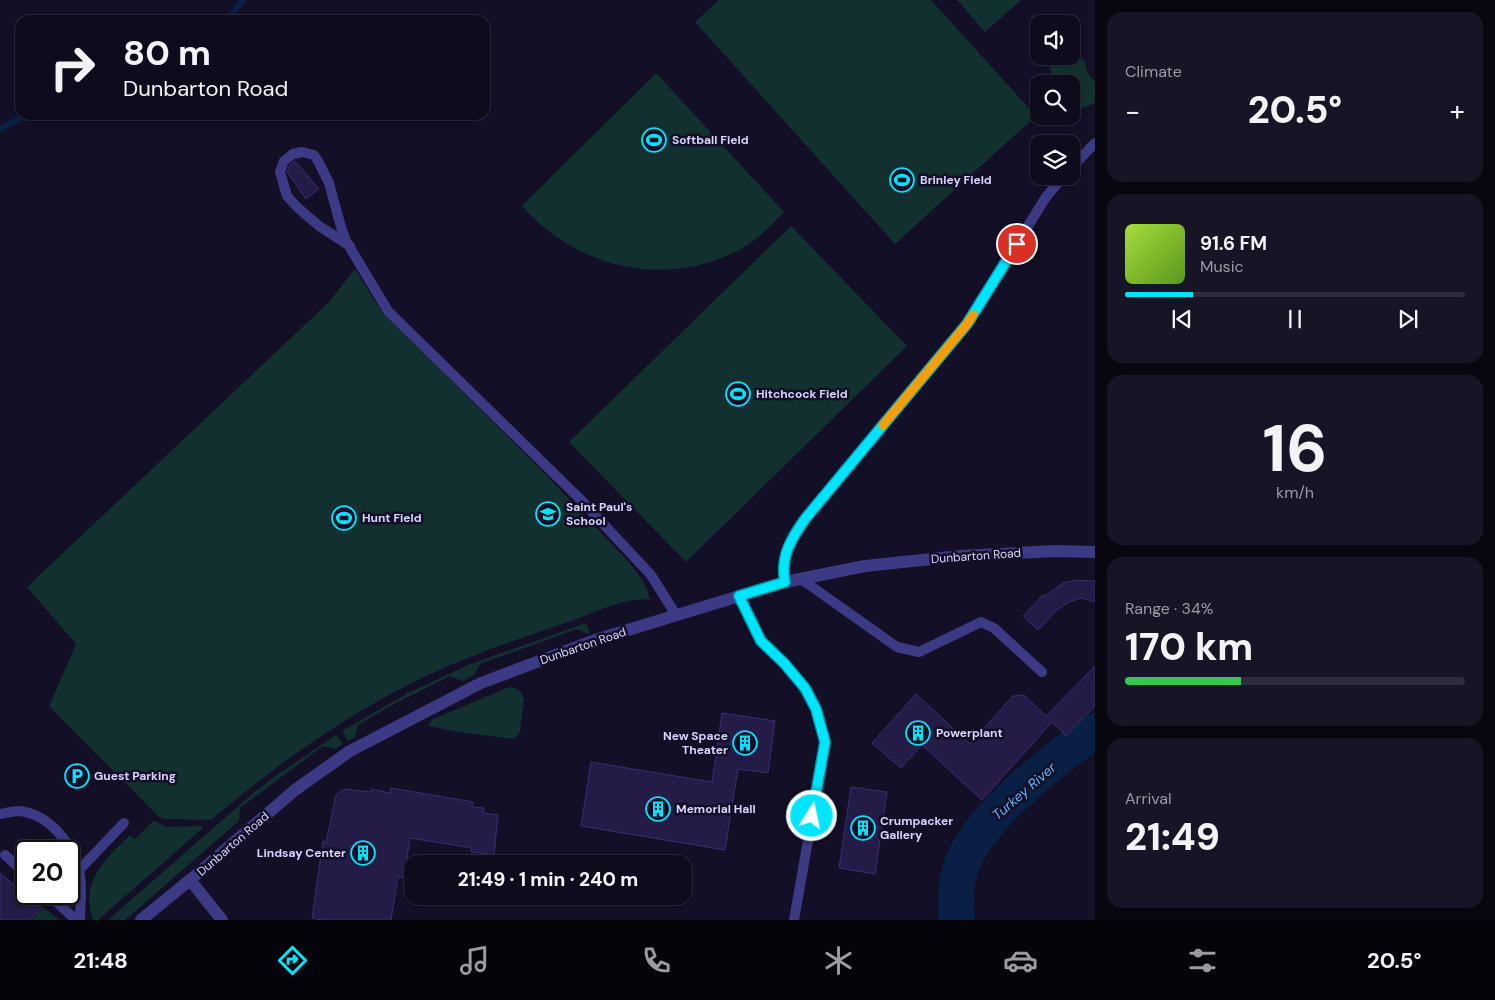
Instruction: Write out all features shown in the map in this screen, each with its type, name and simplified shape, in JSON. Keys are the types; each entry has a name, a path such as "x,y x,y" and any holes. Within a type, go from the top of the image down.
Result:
{"street":[{"name":"Dunbarton Road","path":"141,920 296,790 350,751 481,683 595,640 785,582 865,566 960,556 1055,551 1095,552"},
{"path":"190,880 222,920"}],"lane":[{"path":"1080,158 1095,142"},
{"path":"350,246 319,226 287,196 280,172 284,161 293,154 302,152 314,155 318,161 329,183 341,227 388,311 579,498 652,575 676,615"},
{"path":"785,582 782,569 791,539 805,519 967,324 1046,196 1056,185"},
{"path":"801,579 897,647 919,652 981,622 994,628 1042,672"},
{"path":"739,596 761,641 784,663 805,688 816,709 825,742 794,920"},
{"path":"0,814 18,811 35,816 48,822 64,840"},
{"path":"80,869 124,823"},
{"path":"5,855 15,864"},
{"path":"61,905 78,920"},
{"path":"78,920 79,905"}],"green space":[{"name":"Brinley Field","path":"719,0 931,0 1030,109 1030,121 895,244 695,22"},
{"path":"957,0 1021,0 985,32"},
{"path":"1080,57 1086,63 1087,71 1095,82 1095,103 1080,109 1080,75 1050,75 1051,72 1049,65 1080,65"},
{"name":"Softball Field","path":"656,73 784,212 759,237 741,249 712,261 683,268 653,270 624,266 596,258 569,245 544,228 522,206"},
{"name":"Hitchcock Field","path":"791,226 907,346 686,562 569,442"},
{"name":"Hunt Field","path":"355,269 380,309 549,478 629,563 644,582 650,600 642,599 622,602 490,649 428,675 382,699 330,730 257,782 211,820 164,819 158,816 49,706 76,644 27,587 328,303"},
{"path":"586,623 590,634 577,629 480,664 474,675 462,681 450,676 394,704 358,725 355,737 348,741 342,731 408,693 468,665"},
{"path":"509,687 521,692 524,699 520,732 514,739 458,732 429,726 433,719"},
{"path":"336,735 343,744 335,749 323,746 240,808 239,821 125,920 108,920 252,794"},
{"path":"155,821 166,827 202,826 203,828 98,920 93,920 90,894 97,872 130,835 135,839"},
{"path":"43,907 59,920 32,920"}],"building":[{"path":"295,161 319,189 306,199 287,172 290,165"},
{"path":"1076,580 1095,581 1095,602 1082,598 1069,602 1058,609 1038,630 1023,616 1043,595 1045,596 1063,583"},
{"name":"Powerplant","path":"1095,666 1095,706 1066,736 1052,722 982,800 922,745 901,768 872,743 916,694 970,744 1013,696 1024,695 1046,716"},
{"name":"Memorial Hall","path":"722,713 775,721 768,773 738,769 725,850 581,826 591,762 712,782"},
{"name":"Crumpacker Gallery","path":"851,787 887,792 875,874 839,868"},
{"name":"Lindsay Center","path":"391,788 473,802 473,807 484,808 483,813 498,815 494,855 471,852 472,848 410,838 407,855 404,855 404,878 398,877 391,920 322,920 312,918 323,841 326,842 336,795 344,789 371,792 371,789 390,793"},
{"path":"0,873 15,886 15,905 37,905 41,908 30,920 0,920"}],"waterway":[{"path":"230,15 243,0"},
{"path":"0,129 17,120"},
{"name":"Turkey River","path":"957,920 956,893 959,873 970,849 983,829 1000,810 1039,774 1095,731"}],"slow traffic":[{"path":"883,425 973,315"}],"place":[{"name":"Softball Field","path":"654,140"},
{"name":"Brinley Field","path":"902,180"},
{"name":"Hitchcock Field","path":"738,394"},
{"name":"Saint Paul's School","path":"548,514"},
{"name":"Hunt Field","path":"344,518"},
{"name":"Powerplant","path":"918,733"},
{"name":"New Space Theater","path":"745,743"},
{"name":"Guest Parking","path":"77,776"},
{"name":"Memorial Hall","path":"658,809"},
{"name":"Crumpacker Gallery","path":"863,828"},
{"name":"Lindsay Center","path":"363,853"}],"route":[{"path":"812,816 825,742 816,709 805,688 784,663 761,641 739,596 785,582 782,569 791,539 805,519 967,324 1017,244"}]}
